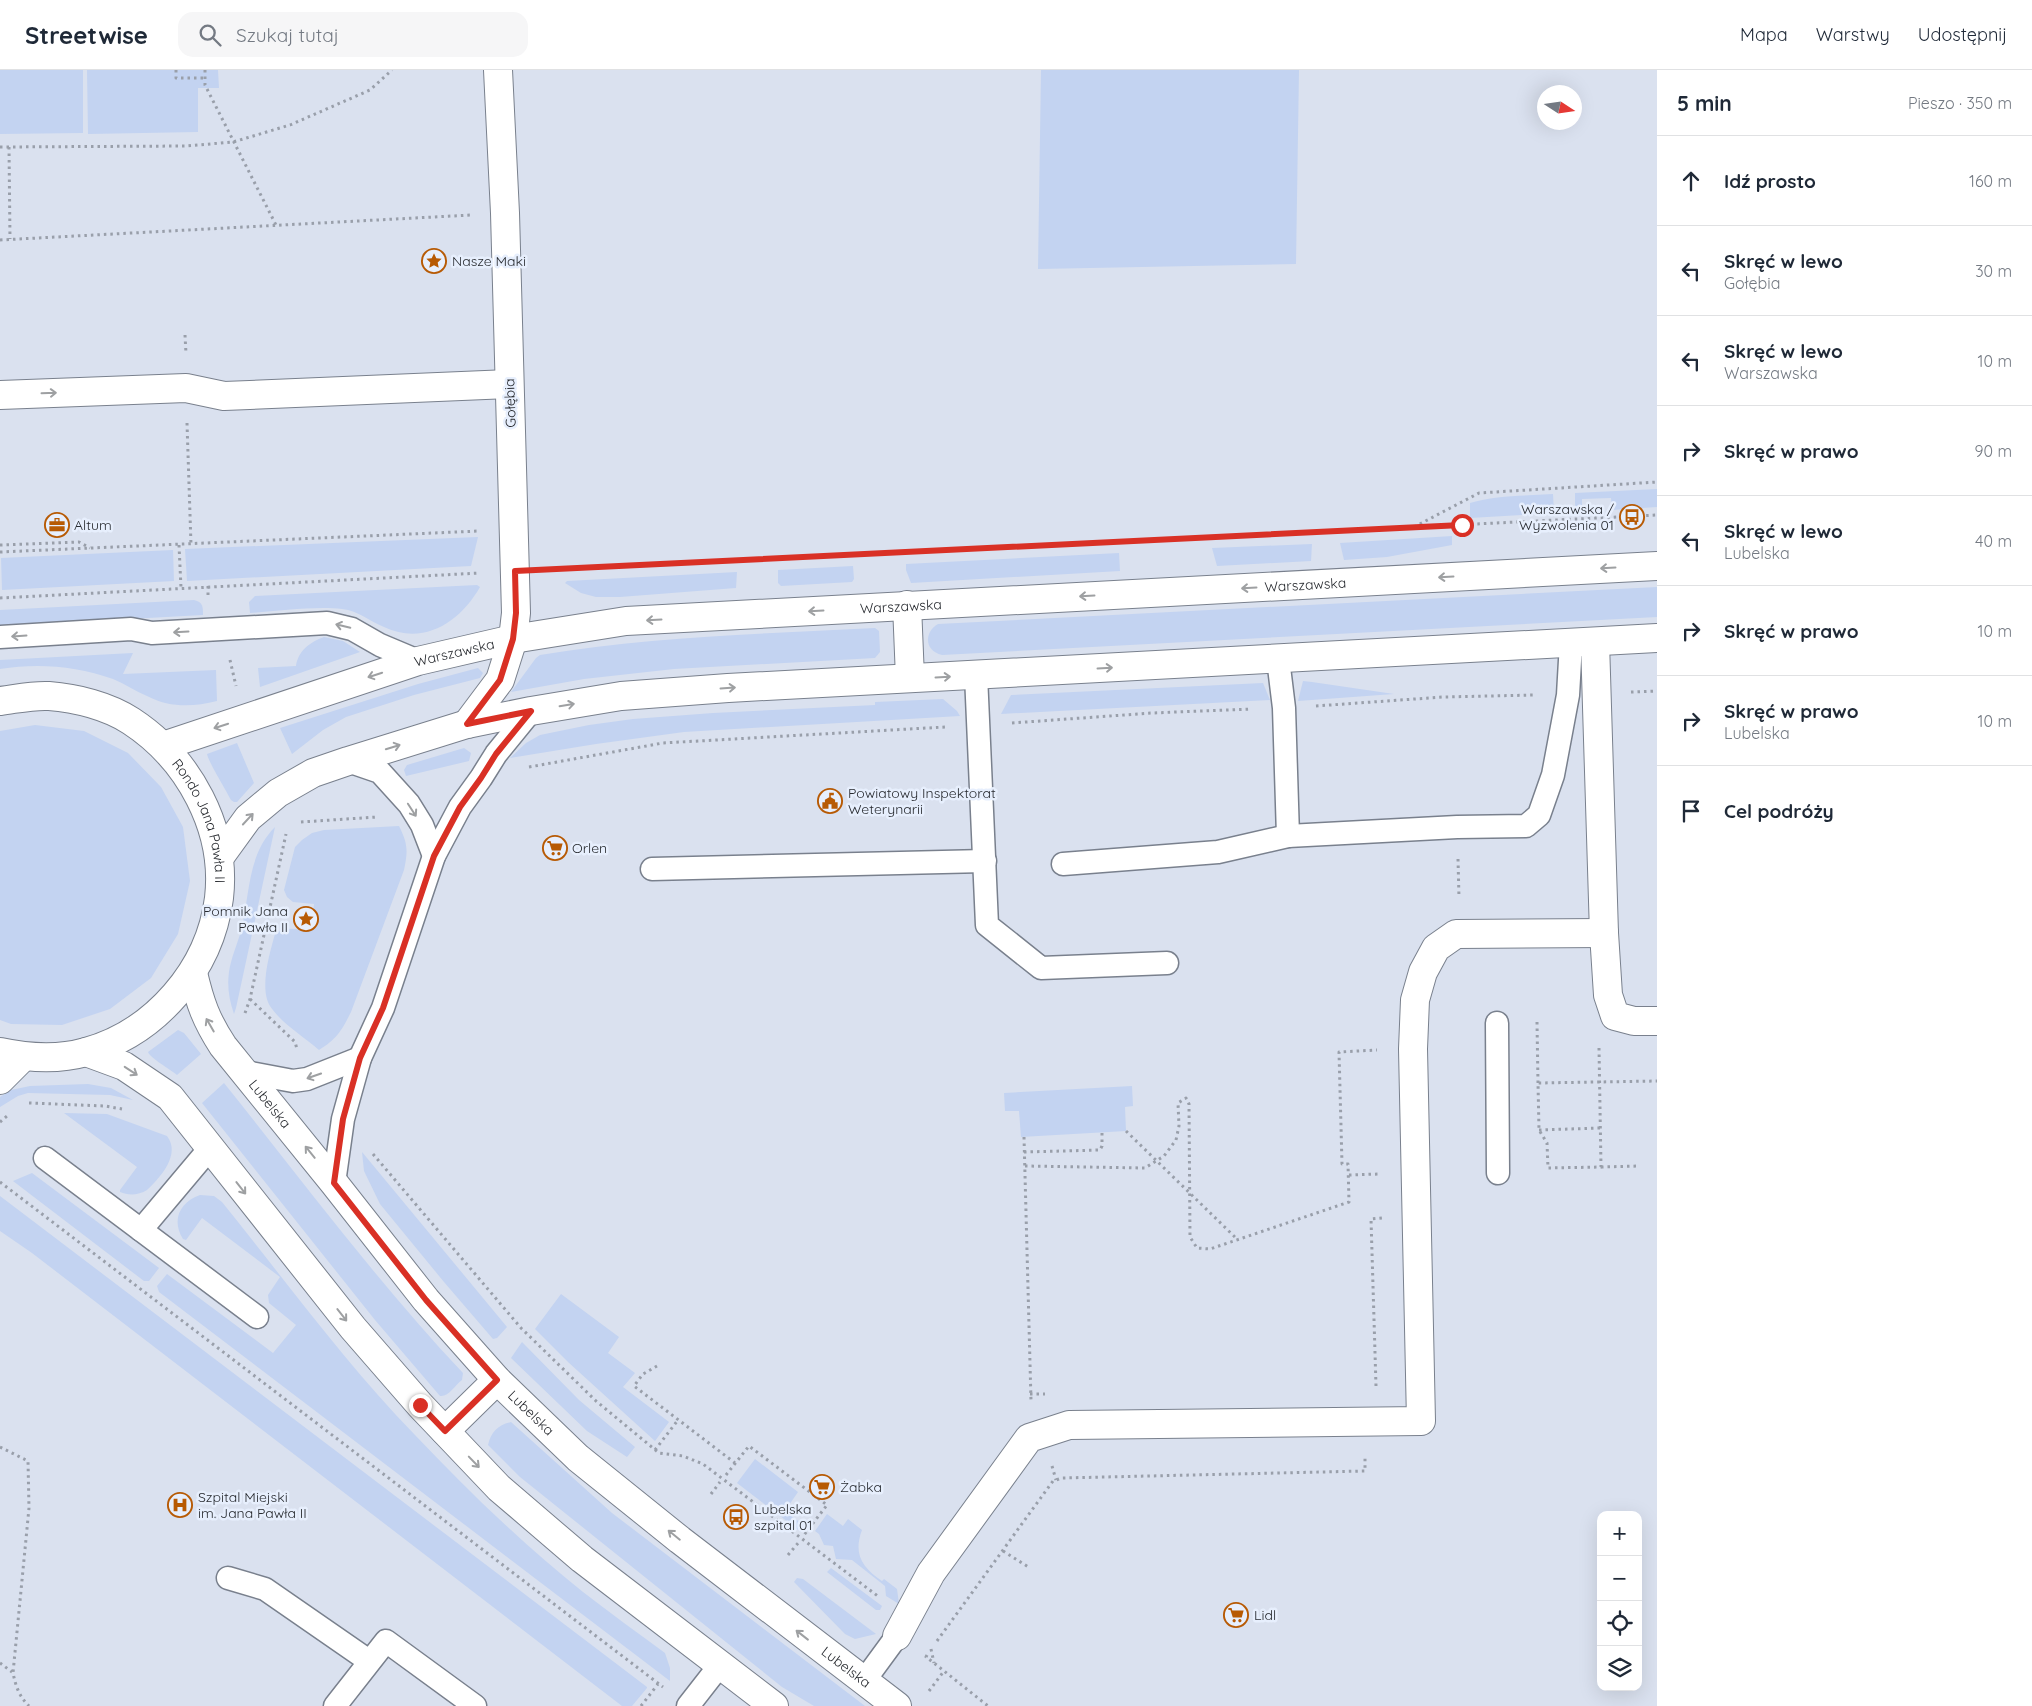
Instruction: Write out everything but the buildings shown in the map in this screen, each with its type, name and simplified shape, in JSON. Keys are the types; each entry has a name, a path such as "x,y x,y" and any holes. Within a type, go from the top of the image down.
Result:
{"main road":[{"name":"Gołębia","path":"467,724 500,680 513,639 516,613 506,213 498,70"},
{"path":"0,395 186,388 224,396 509,384"},
{"name":"Warszawska","path":"163,746 418,661 513,639 626,621 1657,566"},
{"path":"907,605 910,678"},
{"path":"219,858 248,818 278,794 313,773 467,724 621,696 728,688 1657,638"},
{"path":"1583,642 1595,694 1608,995 1615,1016 1634,1021 1657,1021"},
{"name":"Rondo Jana Pawła II","path":"0,701 48,696 94,704 130,721 163,746 195,787 210,821 219,858 219,898 210,937 193,974 164,1008 128,1035 86,1052 55,1057 12,1054"},
{"path":"902,1627 931,1573 1029,1438 1069,1425 1421,1421 1413,1049 1415,1000 1423,972 1436,948 1456,934 1604,932"},
{"name":"Lubelska","path":"193,974 200,1005 207,1022 223,1046 246,1072 426,1300 497,1380 578,1458 897,1706"},
{"path":"86,1052 124,1066 170,1097 353,1328 499,1488 582,1559 774,1706"},
{"path":"0,1080 12,1054"},
{"path":"445,1431 497,1380"}],"lane":[{"path":"0,637 131,629 152,633 327,623 352,629 380,645 418,661"},
{"path":"1063,864 1218,852 1288,836 1457,827 1526,826 1538,816 1553,774 1568,695 1583,642"},
{"path":"1278,659 1284,708 1288,836"},
{"path":"976,675 987,925 1041,968 1167,963"},
{"path":"334,1183 343,1119 360,1058 383,1008 434,856 460,807 496,754 531,711"},
{"path":"348,761 380,772 409,804 422,825 434,856"},
{"path":"652,869 985,861"},
{"path":"1496,1023 1498,1173"},
{"path":"246,1072 293,1081 307,1079 360,1058"},
{"path":"142,1230 210,1148"},
{"path":"45,1158 257,1317"},
{"path":"228,1578 265,1589 370,1661"},
{"path":"864,1681 902,1627"},
{"path":"335,1706 386,1641 475,1706"},
{"path":"688,1706 720,1665"}],"path":[{"path":"176,70 176,78 205,78"},
{"path":"204,70 205,85 276,225"},
{"path":"0,147 186,146 233,142 290,125 370,90 392,70"},
{"path":"9,147 10,239"},
{"path":"0,240 506,213"},
{"path":"186,421 190,544"},
{"path":"1413,527 1479,493 1657,482"},
{"path":"0,598 1657,515"},
{"path":"0,552 479,531"},
{"path":"0,545 78,542 91,548"},
{"path":"179,545 181,588"},
{"path":"1595,694 1657,691"},
{"path":"521,769 663,743 1152,713 1284,708 1444,698 1568,695"},
{"path":"298,822 385,816"},
{"path":"1457,827 1459,902"},
{"path":"250,999 295,1042 307,1079"},
{"path":"1537,1022 1539,1130 1547,1143 1548,1168 1639,1166"},
{"path":"1599,1046 1598,1082 1601,1166"},
{"path":"1025,1166 1145,1168 1164,1156 1176,1140 1179,1126 1178,1103 1186,1098 1189,1104 1190,1238 1197,1248 1210,1249 1238,1240 1349,1202 1348,1164 1342,1164 1339,1052 1377,1050"},
{"path":"1538,1084 1657,1081"},
{"path":"343,1119 521,1328 596,1402 660,1453 683,1456 703,1464 902,1627 922,1630 931,1649 934,1663"},
{"path":"1539,1130 1600,1128"},
{"path":"1126,1131 1238,1240"},
{"path":"1024,1152 1100,1150 1102,1146 1102,1132"},
{"path":"1024,1137 1031,1407 1056,1480"},
{"path":"1349,1175 1384,1174"},
{"path":"0,1182 665,1689"},
{"path":"657,1366 643,1374 634,1386 735,1463"},
{"path":"655,1450 678,1420"},
{"path":"988,1706 926,1657 1053,1481 1062,1478 1365,1471 1366,1422"},
{"path":"726,1475 749,1446 827,1505 804,1535"},
{"path":"0,1447 28,1461 29,1508 13,1673 16,1688 22,1700 29,1706"},
{"path":"711,1494 720,1482"},
{"path":"788,1555 799,1542"},
{"path":"1002,1551 1030,1568"},
{"path":"0,1663 13,1673"},
{"path":"924,1697 944,1672"},
{"path":"641,1706 658,1684"}],"shaded area":[{"path":"0,70 83,70 83,133 0,134"},
{"path":"87,70 218,70 219,88 198,88 198,132 88,134"},
{"path":"1041,70 1299,70 1296,264 1038,269"},
{"path":"1657,489 1657,507 1612,510 1611,498 1582,499 1582,512 1575,512 1575,493"},
{"path":"1553,494 1554,513 1470,518 1470,503 1480,500"},
{"path":"1452,536 1452,545 1387,557 1344,560 1340,543"},
{"path":"478,537 471,566 187,581 185,549"},
{"path":"1312,544 1311,561 1217,566 1212,548"},
{"path":"173,550 174,581 2,590 1,558"},
{"path":"1119,553 1120,571 911,583 906,570 906,564"},
{"path":"853,566 854,579 852,582 781,586 778,583 778,570"},
{"path":"737,572 736,588 620,597 596,597 581,593 565,583 567,581"},
{"path":"477,585 480,587 472,600 451,620 427,632 413,634 399,632 379,625 364,616 342,609 309,608 250,613 249,602 255,596"},
{"path":"1657,587 1657,617 942,655 932,650 928,641 930,632 938,624"},
{"path":"194,600 202,605 203,615 0,626 0,610"},
{"path":"875,628 879,631 880,652 875,658 674,669 584,679 511,692 540,655 665,640"},
{"path":"324,637 343,641 360,652 260,687 258,668 296,666 302,652 314,642"},
{"path":"133,653 123,674 216,670 217,701 190,705 164,703 113,679 85,671 43,666 0,669 0,660"},
{"path":"478,668 483,673 480,678 414,695 346,717 323,730 292,754 280,728 418,684"},
{"path":"1303,681 1312,682 1394,694 1298,701"},
{"path":"1263,683 1270,700 1001,714 1011,695"},
{"path":"943,699 960,716 684,732 510,758 526,743 540,735 589,725 633,719 875,705 875,702"},
{"path":"35,725 84,731 128,753 161,787 183,827 190,881 178,934 151,978 110,1009 62,1025 11,1024 0,1020 0,731"},
{"path":"237,743 254,783 237,802 234,802 231,800 207,754"},
{"path":"464,748 471,753 469,761 406,776 404,770 407,765"},
{"path":"399,826 406,848 404,870 351,1012 338,1034 319,1050 286,1024 275,1012 270,1006 265,990 266,970 275,934 288,929 311,931 314,904 293,902 287,897 284,890 295,847 312,833 324,830"},
{"path":"275,827 234,1014 228,988 230,967 241,931 254,863 266,838"},
{"path":"178,1030 184,1033 201,1054 177,1075 148,1052"},
{"path":"224,1083 370,1267 463,1373 462,1380 449,1393 440,1396 375,1320 202,1103"},
{"path":"88,1084 111,1088 133,1100 110,1095 28,1093 18,1096 0,1107 0,1097 11,1090 30,1086"},
{"path":"1132,1086 1133,1106 1125,1107 1126,1131 1021,1137 1019,1111 1005,1111 1004,1093"},
{"path":"64,1113 107,1114 167,1136 172,1150 168,1165 147,1190 134,1194 120,1192 137,1167"},
{"path":"362,1152 507,1327 497,1338 493,1339 380,1204 364,1171"},
{"path":"32,1173 159,1268 149,1281 144,1281 13,1181"},
{"path":"200,1195 214,1196 222,1202 364,1379 389,1408 476,1497 561,1574 665,1653 670,1668 670,1681 159,1292 157,1286 167,1274 273,1353 296,1325 269,1303 268,1295 280,1277 202,1218 186,1240 183,1239 178,1225 180,1212 187,1202"},
{"path":"0,1196 647,1688 632,1706 622,1706 32,1253 0,1231"},
{"path":"561,1294 619,1337 608,1353 635,1373 623,1387 669,1422 655,1441 568,1362 535,1329"},
{"path":"522,1342 579,1400 635,1447 627,1457 587,1431 511,1358"},
{"path":"511,1422 612,1513 865,1706 814,1706 782,1687 520,1477 488,1445 491,1436 496,1430 502,1425"},
{"path":"755,1459 798,1492 785,1511 805,1526 801,1532 737,1483"},
{"path":"827,1514 843,1526 848,1519 862,1530 859,1539 861,1559 875,1576 882,1581 884,1579 897,1589 899,1604 886,1596 885,1586 852,1560 836,1559 833,1546 824,1545 819,1534 815,1531"},
{"path":"831,1568 882,1606 880,1610 876,1610 827,1572"},
{"path":"797,1578 803,1579 876,1634 855,1639 845,1634 794,1582"}],"place":[{"name":"Nasze Maki","path":"434,261"},
{"name":"Warszawska / Wyzwolenia 01","path":"1632,517"},
{"name":"Altum","path":"57,525"},
{"name":"Powiatowy Inspektorat Weterynarii","path":"830,801"},
{"name":"Orlen","path":"555,848"},
{"name":"Pomnik Jana Pawła II","path":"306,919"},
{"name":"Żabka","path":"822,1487"},
{"name":"Szpital Miejski im. Jana Pawła II","path":"180,1505"},
{"name":"Lubelska szpital 01","path":"736,1517"},
{"name":"Lidl","path":"1236,1615"}],"route":[{"path":"420,1405 445,1431 497,1380 426,1300 334,1183 343,1119 360,1058 383,1008 434,856 460,807 496,754 531,711 467,724 500,680 513,639 516,613 515,571 1462,525"}]}
